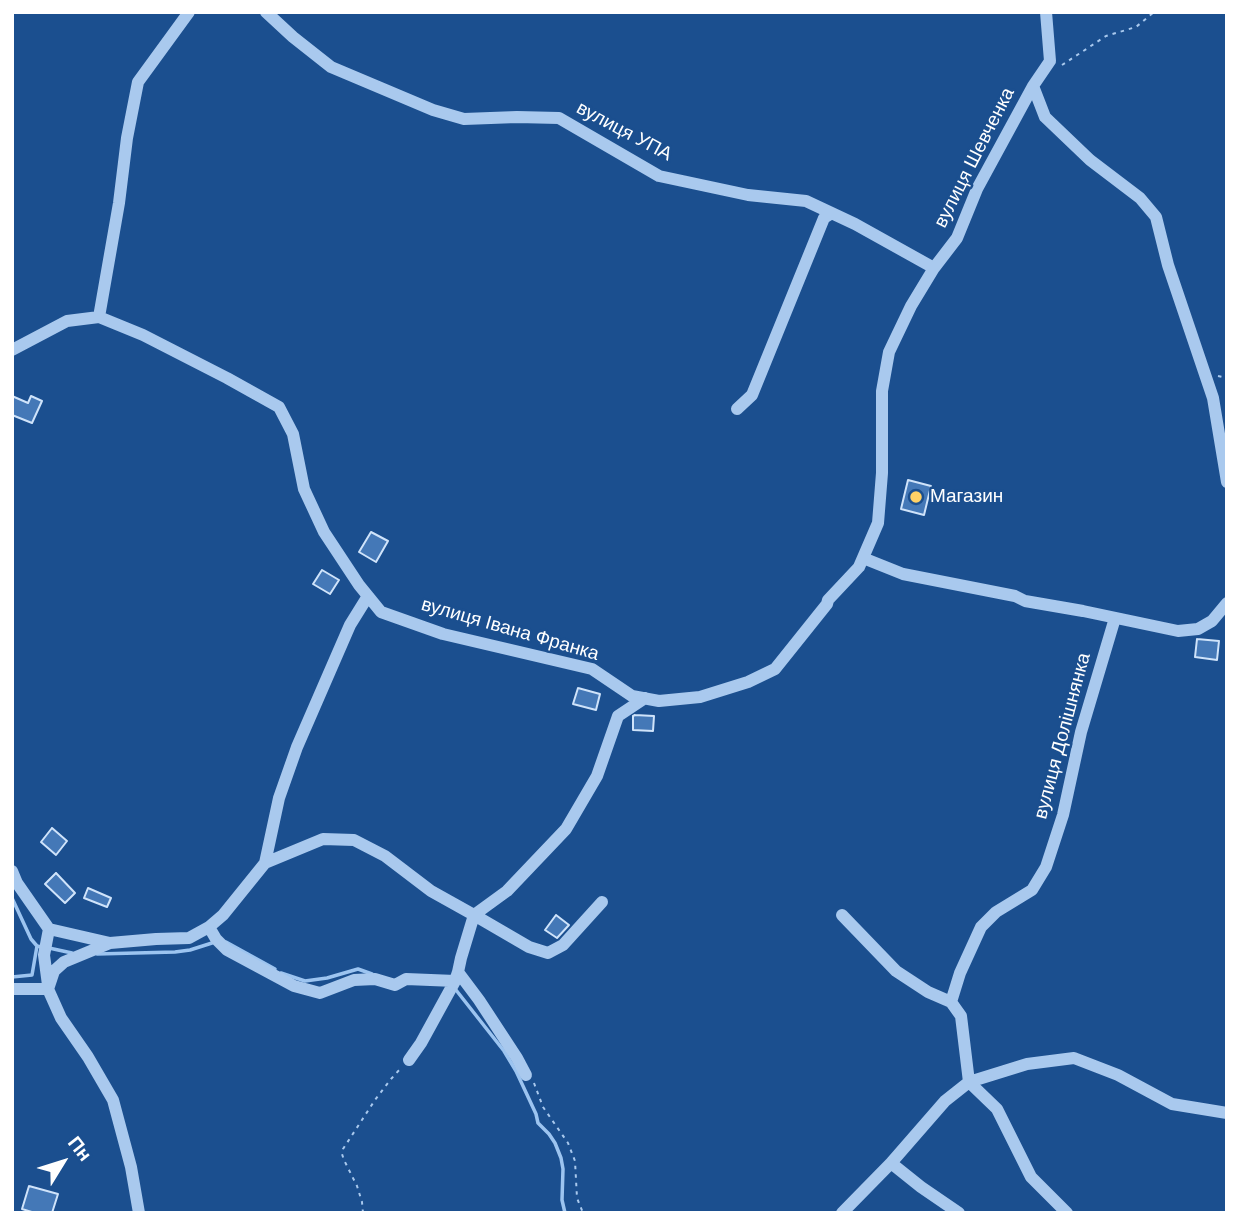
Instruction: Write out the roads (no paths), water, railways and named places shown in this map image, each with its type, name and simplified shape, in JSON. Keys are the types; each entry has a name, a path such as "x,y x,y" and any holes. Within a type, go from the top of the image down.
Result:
{"street":[{"path":"12,350 67,321 99,317 138,82 189,12"},
{"name":"вулиця УПА","path":"267,12 331,67 433,110 464,119 559,118 659,176 748,195 806,201 855,224 934,268"},
{"name":"вулиця Шевченка","path":"863,558 878,523 882,473 882,391 889,352 911,306 934,268 957,238 976,189 1033,86 1050,61 1046,12"},
{"path":"1033,86 1045,117 1090,160 1140,198 1156,217 1168,265 1213,398 1227,482"},
{"path":"737,409 752,395 824,218 832,213"},
{"name":"вулиця Івана Франка","path":"99,317 143,335 279,407 293,434 304,489 324,532 359,585 381,612 443,634 592,669 632,696 659,701 700,697 748,682 775,669 828,600 859,567 863,558"},
{"path":"863,558 902,574 1178,631 1198,629 1212,621 1227,603"},
{"path":"46,942 110,943 189,938 223,915 265,863 279,798 297,747 350,625 368,596"},
{"name":"вулиця Долішнянка","path":"951,1002 960,973 981,927 996,912 1032,890 1046,867 1063,815 1081,732 1115,618"},
{"path":"410,1060 456,977 474,915 507,891 566,829 597,776 618,716 645,698"},
{"path":"265,863 323,839 354,840 385,856 431,891 529,947 548,953 563,945 602,902"},
{"path":"12,871 46,942 48,989 61,1018 113,1100 131,1167 139,1213"},
{"path":"842,915 897,971 928,992 951,1002 961,1016 969,1082 997,1109 1031,1177 1067,1213"},
{"path":"209,927 227,950 294,986 320,993 365,979 395,985 406,978 456,977 479,1000 526,1075"},
{"path":"48,989 54,971 64,962 110,943"},
{"path":"12,989 48,989"},
{"path":"842,1213 891,1163 945,1101 969,1082 1027,1064 1074,1058 1118,1075 1172,1104 1227,1112"},
{"path":"891,1163 959,1213"}],"waterway":[{"path":"12,898 37,946"},
{"path":"226,942 275,969"},
{"path":"97,954 175,952 212,943"},
{"path":"12,977 32,975 37,946 41,947"},
{"path":"49,948 72,953"},
{"path":"281,973 305,981 358,969 372,974"},
{"path":"456,990 504,1051 516,1071 538,1123 555,1143 563,1169 562,1200 565,1213"}],"place":[{"name":"Магазин","path":"916,497"}]}
